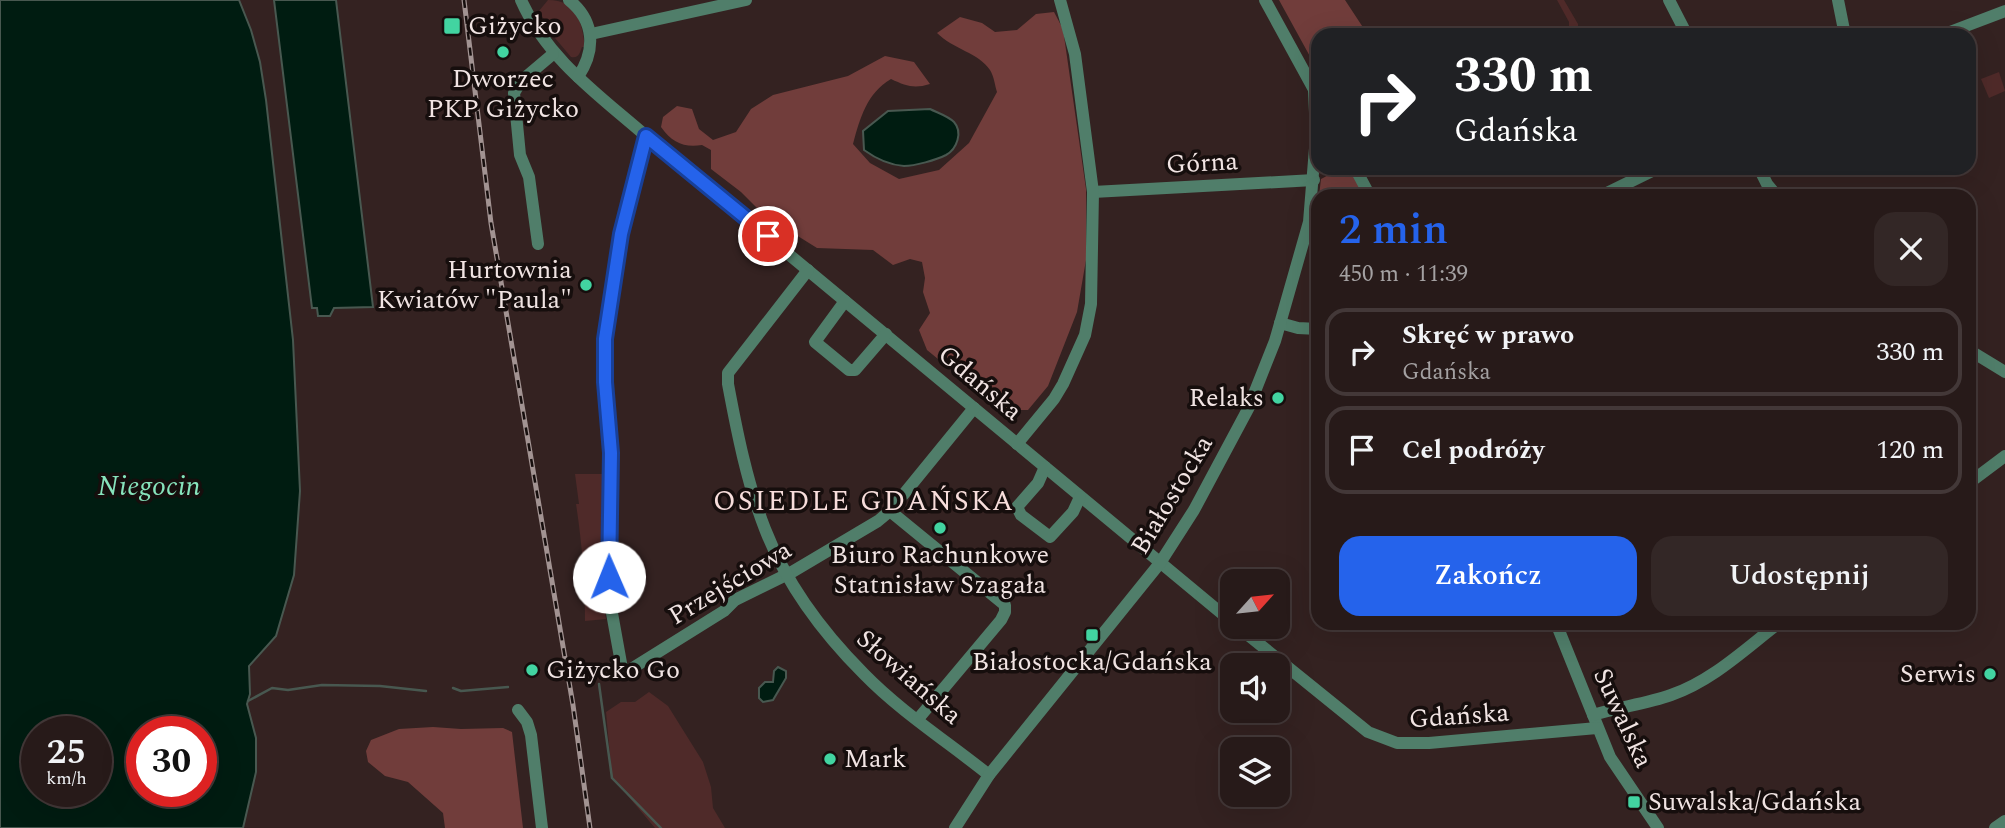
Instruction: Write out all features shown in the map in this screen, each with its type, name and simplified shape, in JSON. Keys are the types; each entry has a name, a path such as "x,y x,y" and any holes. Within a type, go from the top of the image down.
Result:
{"street":[{"name":"Gdańska","path":"521,0 539,35 553,54 578,77 1220,612"},
{"path":"569,0 587,20 591,34 585,67 578,77"},
{"path":"591,34 746,0"},
{"path":"1017,444 1054,399 1076,359 1085,335 1091,304 1093,191 1075,54 1060,0"},
{"path":"1265,0 1311,85"},
{"path":"1670,0 1684,28"},
{"path":"1838,0 1844,28"},
{"path":"1960,28 2005,11"},
{"path":"538,244 529,177 520,155 514,93 521,81 553,54"},
{"name":"Przejściowa","path":"646,136 621,234 605,339 605,382 611,453 608,552 610,602 623,674 724,611 735,600 845,542 890,511 974,408"},
{"name":"Białostocka","path":"1313,189 1314,175"},
{"path":"1615,189 1644,175"},
{"name":"Górna","path":"1093,191 1314,180"},
{"name":"Białostocka","path":"955,828 989,775 1160,563 1194,510 1237,430 1260,380 1280,324 1309,222 1311,205"},
{"name":"Słowiańska","path":"808,270 728,373 730,396 753,494 765,529 787,573 816,618 841,649 865,675 989,775"},
{"path":"845,300 815,342 849,370 855,370 886,334"},
{"path":"1280,324 1311,329"},
{"path":"1976,354 2005,372"},
{"path":"1976,478 2005,456"},
{"path":"1045,467 1038,483 1017,508 1021,515 1050,537 1073,512 1080,497"},
{"path":"890,511 1004,605 1005,612 918,719"},
{"name":"Suwalska","path":"1559,630 1597,727 1619,773 1658,828"},
{"path":"1592,715 1688,688 1715,672 1770,630"},
{"name":"Gdańska","path":"1253,639 1355,724 1388,741 1429,743 1597,727"},
{"path":"518,710 526,719 531,734 542,828"},
{"path":"1995,828 2005,821"}],"shaded area":[{"path":"548,0 566,4 580,21 585,47 582,47 576,57 571,57 555,38 539,11"},
{"path":"1279,0 1345,0 1363,28 1311,28 1311,58"},
{"path":"1557,0 1564,0 1578,28 1569,28 1569,22"},
{"path":"1054,12 1063,29 1086,189 1086,260 1077,312 1048,386 1028,410 1005,410 927,350 919,330 930,313 923,292 925,278 922,262 910,259 893,265 873,250 817,248 764,215 741,192 711,169 711,150 702,145 679,143 661,127 663,117 677,106 692,109 699,129 713,140 736,132 751,109 773,95 848,76 885,56 914,62 930,84 910,86 891,79 883,85 870,99 853,144 870,163 899,179 939,170 969,143 997,92 991,72 985,64 937,33 960,17 982,23 995,32 1017,30 1036,14"},
{"path":"1999,72 2005,91 1989,98 1981,79"},
{"path":"1329,175 1354,175 1362,189 1320,189 1321,179"},
{"path":"575,474 606,474 604,544 598,544 602,581 597,582 600,607 604,607 606,619 585,621"},
{"path":"649,692 668,706 703,762 711,787 713,808 725,828 655,828 612,777 606,712 621,702 635,702"},
{"path":"503,728 512,732 523,828 445,828 443,813 408,782 385,776 368,762 366,751 371,740 399,729"}],"water":[{"name":"Niegocin","path":"0,0 239,0 251,30 266,100 293,340 300,491 294,575 276,636 249,666 250,694 247,704 256,738 256,772 243,828 0,828"},
{"path":"274,0 336,0 373,307 334,308 330,316 318,316 317,308 312,308"},
{"path":"930,109 949,118 957,126 958,140 946,155 904,166 882,161 864,150 863,131 888,111"},
{"path":"778,667 786,671 786,678 773,700 763,702 759,698 759,688 765,682 773,682 774,671"}],"waterway":[{"path":"599,684 612,778 661,828"},
{"path":"248,701 272,688 288,690 322,685 380,686 426,691"},
{"path":"453,688 461,691 508,687"}],"railway":[{"path":"464,0 491,223 573,705 590,828"}],"place":[{"name":"Giżycko","path":"452,26"},
{"name":"Dworzec PKP Giżycko","path":"503,52"},
{"name":"Hurtownia Kwiatów \"Paula\"","path":"586,285"},
{"name":"Relaks","path":"1278,398"},
{"name":"Biuro Rachunkowe Statnisław Szagała","path":"940,528"},
{"name":"Białostocka/Gdańska","path":"1092,635"},
{"name":"Giżycko Go","path":"532,670"},
{"name":"Serwis","path":"1990,674"},
{"name":"Mark","path":"830,759"},
{"name":"Suwalska/Gdańska","path":"1634,802"}],"district":[{"name":"OSIEDLE GDAŃSKA","path":"864,501"}],"route":[{"path":"609,577 611,453 605,382 605,339 626,208 646,136 768,236"}]}
